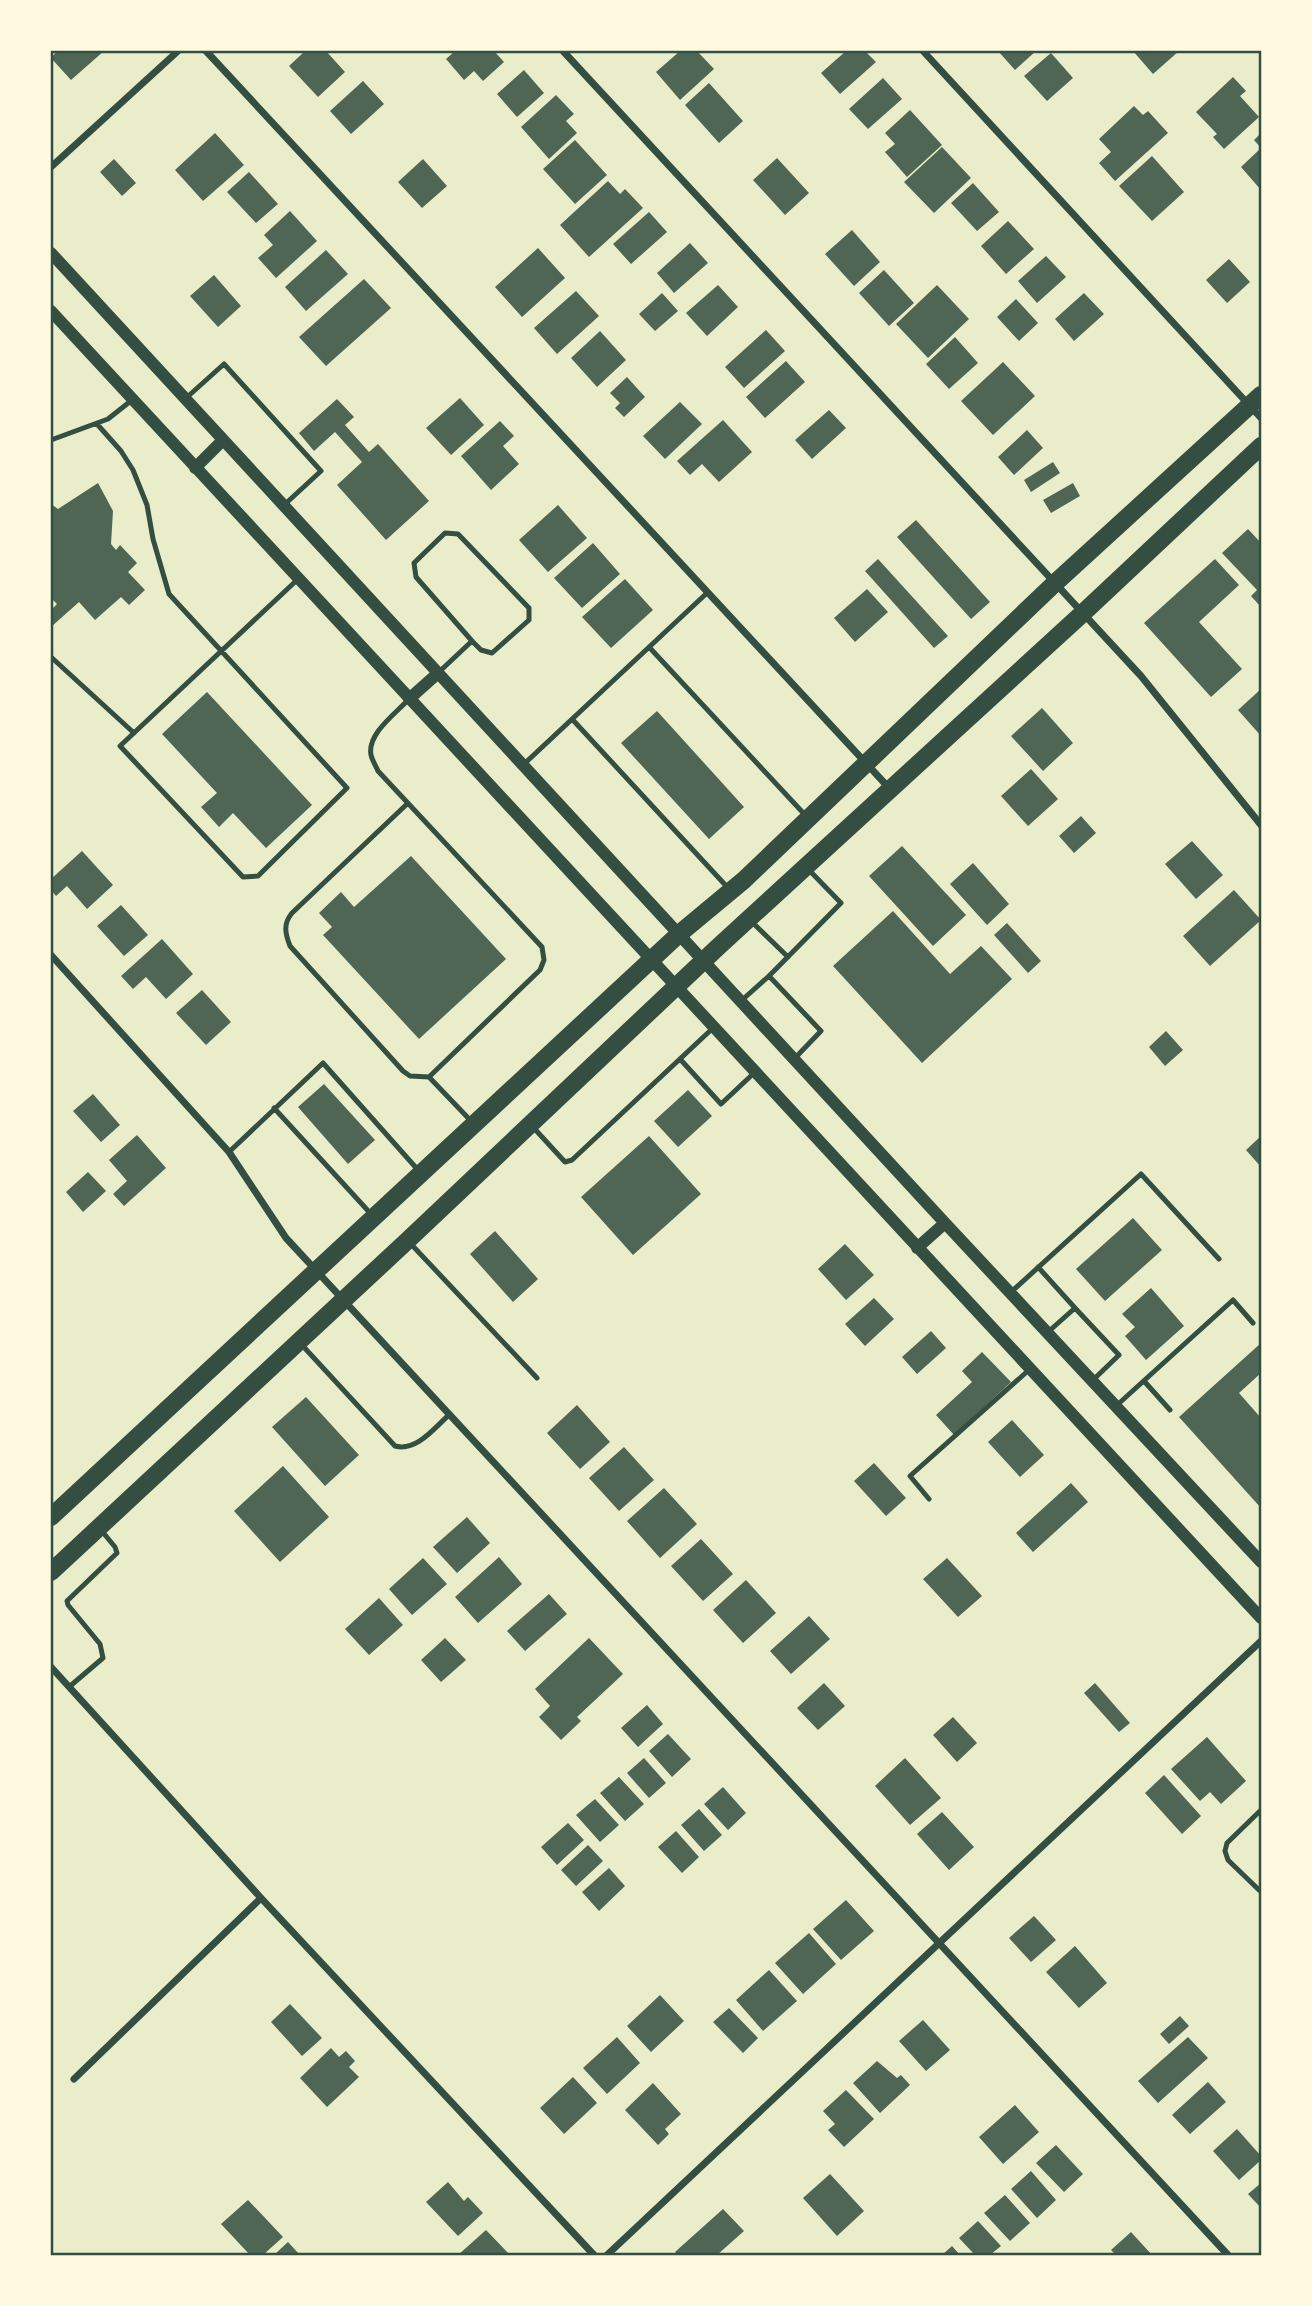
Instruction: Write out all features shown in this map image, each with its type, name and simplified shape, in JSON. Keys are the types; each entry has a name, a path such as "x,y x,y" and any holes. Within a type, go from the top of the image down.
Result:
{"main road":[{"path":"51,1517 679,934 731,891 1054,584 1257,406"},
{"path":"51,1572 408,1240 703,960 1083,613 1261,446"}],"street":[{"path":"51,167 178,51"},
{"path":"206,51 890,789"},
{"path":"563,51 1141,676 1261,825"},
{"path":"923,51 1257,406"},
{"path":"51,253 1047,1333 1259,1555"},
{"path":"51,312 1261,1618"},
{"path":"195,468 223,440"},
{"path":"409,699 437,674"},
{"path":"51,956 229,1152 286,1238 1228,2255"},
{"path":"917,1248 945,1223"},
{"path":"607,2255 1261,1641"},
{"path":"51,1667 261,1898 594,2255"},
{"path":"74,2079 261,1898"}],"lane":[{"path":"185,399 224,364 321,471 283,506"},
{"path":"51,440 108,419 132,400"},
{"path":"97,424 121,451 133,470 147,505 169,594 222,650 347,788 258,876 243,877 120,746 222,650 299,579"},
{"path":"444,533 458,534 529,608 529,620 492,653 481,650 472,641 416,577 414,563 444,533"},
{"path":"522,765 708,592"},
{"path":"437,674 472,641"},
{"path":"649,647 808,818"},
{"path":"51,657 134,733"},
{"path":"409,699 384,725 371,746 378,771 542,947 544,960 540,970 429,1077"},
{"path":"572,719 731,891"},
{"path":"407,804 292,913 287,919 285,932 290,946 403,1071 410,1076 429,1077 474,1125"},
{"path":"741,1001 841,903 805,867"},
{"path":"748,919 788,957"},
{"path":"769,976 821,1031 794,1059"},
{"path":"530,1124 565,1162 572,1160 713,1028"},
{"path":"680,1059 721,1104 754,1072"},
{"path":"229,1152 323,1062 422,1174"},
{"path":"274,1108 374,1218"},
{"path":"1010,1293 1141,1174 1219,1259"},
{"path":"408,1240 537,1378"},
{"path":"1038,1268 1119,1355 1092,1381"},
{"path":"1116,1406 1233,1300 1253,1323"},
{"path":"1047,1333 1075,1308"},
{"path":"299,1342 396,1446 404,1449 417,1444 450,1414"},
{"path":"929,1499 910,1476 1030,1369"},
{"path":"1144,1381 1170,1409"},
{"path":"69,1687 103,1658 100,1644 67,1601 117,1553 116,1547 99,1528"},
{"path":"1259,1890 1228,1860 1225,1851 1227,1843 1261,1810"}],"building":[{"path":"57,51 104,51 71,80 51,58"},
{"path":"305,51 326,51 345,72 318,97 289,66"},
{"path":"455,51 494,51 504,62 483,81 474,71 464,80 446,59"},
{"path":"680,51 697,51 714,69 680,100 656,72"},
{"path":"846,51 865,51 876,62 840,94 821,73"},
{"path":"998,51 1036,51 1015,70"},
{"path":"1133,51 1179,51 1153,74"},
{"path":"1051,53 1073,78 1047,101 1024,76"},
{"path":"524,70 544,93 517,117 497,94"},
{"path":"1233,77 1246,91 1240,96 1259,117 1224,149 1213,137 1217,134 1196,112"},
{"path":"883,78 902,99 868,129 849,109"},
{"path":"363,81 384,104 351,134 330,111"},
{"path":"709,83 743,121 719,143 685,105"},
{"path":"556,95 574,114 566,121 577,133 549,159 521,127"},
{"path":"1134,106 1143,115 1148,111 1168,133 1115,181 1099,163 1111,152 1099,139"},
{"path":"910,110 942,145 907,177 885,152 895,144 885,133"},
{"path":"215,133 244,165 203,201 175,170"},
{"path":"1261,133 1261,148 1254,140"},
{"path":"575,140 607,175 575,204 543,169"},
{"path":"942,147 971,178 934,213 904,182"},
{"path":"1261,148 1261,190 1241,167"},
{"path":"1152,156 1184,192 1152,221 1119,186"},
{"path":"777,158 809,193 785,215 753,180"},
{"path":"114,159 136,183 122,196 100,172"},
{"path":"423,159 447,186 422,208 398,182"},
{"path":"249,172 278,204 256,223 227,192"},
{"path":"608,181 620,194 625,189 643,208 589,257 560,225"},
{"path":"973,183 999,212 977,231 951,203"},
{"path":"290,211 317,241 276,278 258,258 273,245 264,235"},
{"path":"649,212 667,232 631,264 613,244"},
{"path":"1008,221 1034,249 1006,274 981,246"},
{"path":"852,230 880,262 854,286 825,254"},
{"path":"690,243 708,263 674,293 657,273"},
{"path":"538,248 565,278 522,317 495,287"},
{"path":"326,250 348,274 306,311 285,287"},
{"path":"1046,256 1066,277 1037,303 1018,281"},
{"path":"1229,259 1250,282 1227,303 1206,280"},
{"path":"884,270 914,303 889,326 859,293"},
{"path":"214,275 241,306 218,327 190,296"},
{"path":"364,279 391,308 326,366 299,337"},
{"path":"718,285 738,307 707,336 686,313"},
{"path":"937,285 969,319 928,358 896,324"},
{"path":"576,291 599,316 557,354 534,328"},
{"path":"662,293 678,311 655,331 639,314"},
{"path":"1084,293 1104,314 1074,341 1055,319"},
{"path":"1016,299 1038,323 1019,341 997,317"},
{"path":"766,330 785,351 744,388 725,367"},
{"path":"600,331 626,360 597,387 571,358"},
{"path":"955,337 978,363 949,389 926,364"},
{"path":"786,361 805,382 765,418 746,397"},
{"path":"1003,362 1035,396 993,435 961,401"},
{"path":"627,377 645,397 624,417 615,408 620,403 610,393"},
{"path":"460,398 484,425 451,455 426,428"},
{"path":"337,399 354,417 345,425 369,452 378,444 429,501 386,540 337,485 362,462 335,432 314,451 299,433"},
{"path":"680,402 702,424 665,459 643,436"},
{"path":"829,410 846,428 812,459 795,440"},
{"path":"723,420 752,452 719,482 702,464 690,475 677,461"},
{"path":"500,421 514,436 503,446 519,464 491,490 461,456"},
{"path":"1027,430 1043,448 1014,475 998,457"},
{"path":"1053,462 1060,473 1031,492 1024,480"},
{"path":"98,483 113,511 111,544 116,550 120,545 137,563 128,572 145,590 129,605 121,597 95,620 79,602 51,627 51,610 57,604 51,598 51,504 58,509"},
{"path":"1073,483 1080,496 1051,513 1043,500"},
{"path":"558,505 587,538 548,572 519,540"},
{"path":"916,520 990,602 971,619 897,537"},
{"path":"1248,529 1261,543 1261,607 1251,596 1257,590 1222,553"},
{"path":"593,543 620,574 582,608 554,578"},
{"path":"878,559 948,636 934,648 865,571"},
{"path":"1215,559 1239,585 1199,622 1242,669 1211,697 1144,623"},
{"path":"625,579 653,610 611,648 582,617"},
{"path":"867,589 888,612 855,642 834,618"},
{"path":"1261,689 1261,736 1238,710"},
{"path":"207,692 312,805 266,848 233,813 219,827 201,807 217,793 162,734"},
{"path":"1042,708 1073,743 1043,771 1011,736"},
{"path":"657,711 744,807 709,839 621,743"},
{"path":"1031,769 1058,799 1028,826 1001,796"},
{"path":"1081,816 1096,833 1074,853 1059,836"},
{"path":"1192,841 1223,875 1196,899 1165,864"},
{"path":"902,846 966,915 933,946 869,876"},
{"path":"82,851 113,885 87,909 67,886 56,896 51,890 51,879"},
{"path":"411,856 506,959 419,1039 323,935 332,927 319,913 341,892 354,907"},
{"path":"973,863 1009,904 987,925 950,884"},
{"path":"1234,890 1261,920 1210,966 1183,936"},
{"path":"121,905 148,935 124,956 97,926"},
{"path":"893,911 950,974 981,946 1012,979 922,1063 833,966"},
{"path":"1007,923 1041,961 1028,973 994,935"},
{"path":"162,939 193,974 166,999 146,977 133,989 121,976"},
{"path":"202,990 231,1022 206,1045 176,1013"},
{"path":"1166,1031 1183,1050 1165,1066 1149,1047"},
{"path":"324,1084 375,1140 348,1164 298,1107"},
{"path":"688,1090 712,1116 678,1147 654,1121"},
{"path":"93,1094 120,1125 101,1142 73,1111"},
{"path":"137,1135 166,1168 124,1206 113,1194 127,1181 109,1160"},
{"path":"649,1136 701,1194 633,1255 581,1197"},
{"path":"1261,1136 1261,1167 1246,1150"},
{"path":"88,1172 106,1191 83,1212 66,1192"},
{"path":"1133,1218 1162,1250 1105,1301 1076,1269"},
{"path":"495,1231 538,1279 513,1302 470,1254"},
{"path":"845,1244 874,1275 846,1300 818,1269"},
{"path":"1151,1288 1184,1326 1146,1360 1125,1336 1135,1327 1122,1314"},
{"path":"874,1298 894,1319 865,1346 845,1324"},
{"path":"931,1331 946,1348 917,1374 902,1357"},
{"path":"1261,1343 1261,1373 1239,1393 1261,1418 1261,1508 1179,1417"},
{"path":"982,1352 1011,1382 954,1435 936,1415 972,1382 962,1371"},
{"path":"306,1397 359,1455 325,1486 272,1427"},
{"path":"577,1405 610,1442 580,1469 547,1433"},
{"path":"1012,1420 1044,1455 1020,1477 988,1442"},
{"path":"624,1447 654,1480 619,1511 589,1478"},
{"path":"874,1463 906,1498 886,1516 854,1481"},
{"path":"283,1466 329,1517 280,1562 234,1511"},
{"path":"1071,1483 1088,1502 1033,1552 1016,1533"},
{"path":"664,1488 697,1524 660,1558 627,1521"},
{"path":"467,1517 490,1543 457,1573 433,1547"},
{"path":"701,1539 733,1574 703,1601 671,1566"},
{"path":"499,1557 522,1584 478,1623 455,1597"},
{"path":"423,1558 447,1584 412,1615 389,1589"},
{"path":"947,1558 982,1596 958,1617 923,1579"},
{"path":"746,1580 776,1613 743,1643 713,1610"},
{"path":"549,1594 567,1614 525,1651 507,1631"},
{"path":"379,1598 403,1625 369,1655 345,1629"},
{"path":"809,1616 830,1639 791,1674 770,1651"},
{"path":"445,1638 466,1660 441,1682 421,1660"},
{"path":"589,1638 623,1674 577,1717 581,1721 561,1740 539,1717 550,1706 535,1689"},
{"path":"824,1683 845,1706 818,1730 797,1708"},
{"path":"1095,1683 1130,1723 1119,1732 1084,1693"},
{"path":"647,1705 663,1724 638,1747 621,1728"},
{"path":"953,1717 977,1743 957,1762 933,1735"},
{"path":"668,1734 691,1759 672,1777 649,1751"},
{"path":"1207,1737 1246,1781 1221,1804 1210,1792 1200,1801 1171,1769"},
{"path":"644,1758 666,1783 649,1798 627,1773"},
{"path":"905,1758 941,1798 910,1825 875,1786"},
{"path":"1164,1775 1201,1816 1182,1834 1145,1793"},
{"path":"619,1777 644,1804 625,1821 600,1793"},
{"path":"723,1787 746,1813 728,1830 704,1804"},
{"path":"595,1799 619,1825 600,1842 576,1815"},
{"path":"699,1809 722,1835 704,1851 681,1825"},
{"path":"942,1812 974,1847 949,1870 917,1834"},
{"path":"568,1823 584,1840 557,1865 541,1847"},
{"path":"676,1831 699,1857 682,1873 658,1847"},
{"path":"588,1845 603,1861 576,1886 561,1870"},
{"path":"609,1868 625,1886 599,1911 582,1892"},
{"path":"846,1900 874,1931 841,1960 813,1929"},
{"path":"1034,1916 1056,1940 1031,1962 1009,1938"},
{"path":"809,1933 836,1964 803,1994 775,1963"},
{"path":"1075,1946 1107,1983 1079,2008 1046,1972"},
{"path":"769,1970 797,2001 763,2031 736,2000"},
{"path":"660,1995 684,2021 651,2052 627,2026"},
{"path":"290,2004 322,2038 302,2056 271,2022"},
{"path":"729,2008 758,2038 743,2053 713,2022"},
{"path":"1180,2016 1189,2026 1169,2044 1160,2034"},
{"path":"923,2020 950,2050 926,2071 899,2041"},
{"path":"617,2037 640,2063 607,2094 583,2068"},
{"path":"1188,2037 1208,2058 1158,2103 1138,2081"},
{"path":"331,2048 339,2057 346,2051 355,2061 349,2067 359,2077 327,2107 300,2078"},
{"path":"877,2061 897,2078 901,2075 910,2085 880,2113 853,2083"},
{"path":"573,2077 597,2103 564,2134 540,2108"},
{"path":"1208,2082 1226,2102 1190,2134 1172,2115"},
{"path":"653,2083 681,2114 665,2129 669,2134 658,2145 625,2110"},
{"path":"846,2090 874,2119 844,2147 828,2130 835,2124 823,2111"},
{"path":"1015,2105 1039,2132 1003,2164 979,2137"},
{"path":"1237,2129 1261,2156 1261,2160 1239,2180 1213,2151"},
{"path":"1056,2145 1083,2174 1064,2192 1036,2163"},
{"path":"1031,2171 1056,2200 1037,2218 1011,2189"},
{"path":"830,2174 864,2211 837,2236 803,2198"},
{"path":"448,2182 464,2201 468,2197 483,2213 458,2236 426,2202"},
{"path":"1261,2183 1261,2208 1248,2194"},
{"path":"1005,2195 1030,2223 1010,2241 984,2213"},
{"path":"248,2200 283,2237 263,2255 250,2255 221,2224"},
{"path":"723,2209 744,2231 717,2255 678,2255 675,2252"},
{"path":"978,2221 1001,2246 990,2255 975,2255 959,2238"},
{"path":"486,2230 510,2255 458,2255"},
{"path":"1131,2232 1152,2255 1116,2255 1111,2250"},
{"path":"288,2242 300,2255 274,2255"},
{"path":"952,2246 960,2255 942,2255"}]}
